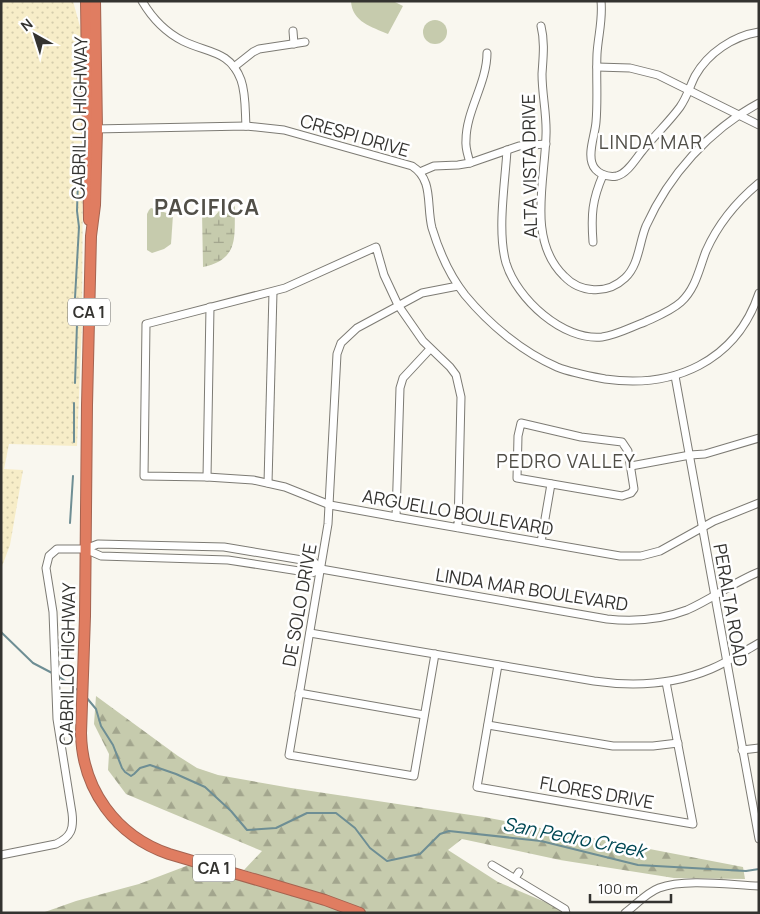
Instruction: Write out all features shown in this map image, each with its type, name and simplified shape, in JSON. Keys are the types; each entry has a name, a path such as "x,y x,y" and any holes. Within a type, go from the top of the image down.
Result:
{"highway":[{"name":"CABRILLO HIGHWAY","path":"86,1 92,130"},
{"name":"CABRILLO HIGHWAY","path":"95,1 88,205 91,236 84,549 85,616 81,722 82,751 91,784 111,816 134,837 150,847 331,902 360,913"}],"street":[{"path":"142,1 158,22 170,33 185,42 218,53 234,67 243,87 246,126"},
{"path":"601,1 596,122 591,156 594,167 603,175 619,176 628,169 654,135 679,108 700,69 717,51 738,38 759,32"},
{"name":"ALTA VISTA DRIVE","path":"541,26 544,43 542,82 546,119 541,218 542,237 547,252 555,266 571,283 585,289 600,290 614,286 627,277 635,263 647,224 666,188 682,166 700,147 740,114 759,103"},
{"path":"293,32 294,44"},
{"path":"234,67 259,49 305,42"},
{"path":"470,162 466,148 466,135 486,68 487,53"},
{"path":"597,67 620,67 640,70 658,76 759,124"},
{"name":"CRESPI DRIVE","path":"92,130 246,126 284,130 406,163 420,172 427,185 429,216 434,236 458,286 479,310 524,348 556,367 589,376 623,381 650,381 676,376 704,363 729,343 748,317 759,293"},
{"path":"420,172 434,166 458,165 470,162 524,144 546,144"},
{"path":"506,150 502,238 509,272 522,293 540,312 569,330 586,336 603,337 620,332 663,314 681,302 695,283 706,252 718,228 742,198 759,183"},
{"path":"593,242 592,211 595,194 603,175"},
{"path":"207,477 210,307 273,292 300,282 376,247 384,275 398,305 414,331 450,367 456,375 459,385 461,397 458,528"},
{"name":"DE SOLO DRIVE","path":"435,654 414,776 289,755 330,505 337,354 342,343 350,334 398,305 422,292 458,286"},
{"path":"268,483 273,292"},
{"name":"ARGUELLO BOULEVARD","path":"210,307 146,324 144,476 239,478 268,483 300,492 330,505 620,556 641,556 660,551 725,516 759,503"},
{"path":"396,517 400,388 403,378 430,349"},
{"name":"PERALTA ROAD","path":"676,376 742,750 756,809 759,839"},
{"path":"521,423 581,437 622,442 628,450 631,466 634,489 627,496 517,478 518,436 521,423"},
{"path":"631,466 713,453 759,438"},
{"path":"541,542 551,484"},
{"name":"LINDA MAR BOULEVARD","path":"84,549 98,544 224,547 314,562 321,569"},
{"path":"1,855 56,844 65,840 71,833 73,820 58,727 52,606 46,562 51,553 57,549 84,549"},
{"name":"LINDA MAR BOULEVARD","path":"84,549 101,556 215,559 312,572 321,569 620,620 643,621 688,609 759,572"},
{"path":"310,633 614,684 634,685 666,682 698,674 726,662 759,643"},
{"name":"FLORES DRIVE","path":"498,664 477,787 693,824 666,682"},
{"path":"299,693 424,715"},
{"path":"488,725 603,745 632,746 678,743"},
{"path":"742,750 759,748"},
{"path":"492,865 517,875 565,909 566,913"},
{"path":"625,913 652,891 668,885 685,883 759,886"}],"green space":[{"path":"351,1 393,1 403,6 388,34 359,19 352,8"},
{"path":"435,20 444,23 447,32 444,41 435,44 426,41 423,32 426,23"},
{"path":"235,206 234,237 229,252 215,263 203,267 202,211 206,216 214,217 219,211 225,214"},
{"path":"151,208 173,215 171,244 164,249 152,253 147,250 147,214"},
{"path":"96,696 178,756 197,768 218,775 484,817 743,867 745,879 674,878 560,860 462,839 448,850 498,882 571,913 366,913 317,893 244,870 262,851 126,794 108,770 109,754 94,724"},
{"path":"189,865 311,900 346,913 42,913 76,901 139,884"}],"sand":[{"path":"1,1 73,1 82,34 83,141 82,322 77,446 9,444 4,469 23,470 10,545 1,569"}],"waterway":[{"path":"75,298 79,227 77,211 78,179"},
{"path":"75,383 77,324"},
{"path":"74,403 74,442"},
{"path":"70,523 73,476"},
{"name":"San Pedro Creek","path":"1,632 33,663 54,674"},
{"name":"San Pedro Creek","path":"58,676 79,691"},
{"name":"San Pedro Creek","path":"86,697 96,709 101,726 113,745 125,772 131,776 140,768 150,765 205,787 231,811 247,830 276,828 307,813 336,813 355,828 370,848 387,861 420,854 440,834 449,831 541,841 638,865 746,871 759,869"}],"district":[{"name":"LINDA MAR","path":"651,142"},
{"name":"PACIFICA","path":"207,207"},
{"name":"PEDRO VALLEY","path":"566,461"}]}
